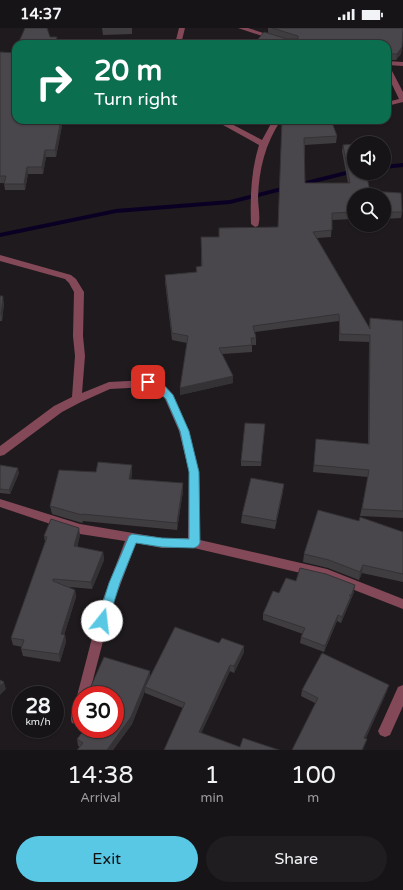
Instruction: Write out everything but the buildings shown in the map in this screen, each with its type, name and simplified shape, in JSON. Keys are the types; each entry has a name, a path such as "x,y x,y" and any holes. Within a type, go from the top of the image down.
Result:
{"street":[{"path":"179,40 182,28"},
{"path":"241,28 249,29 282,40"},
{"path":"391,63 403,64"},
{"path":"391,75 403,100 391,103"},
{"path":"226,124 263,144"},
{"path":"255,224 253,196 254,178 263,144 275,124"},
{"path":"0,258 68,277 73,281 78,292 78,336 80,356 77,399"},
{"path":"0,452 58,409 77,399 109,386 148,382 159,387 170,397 184,431 194,472 194,543"},
{"path":"0,503 80,529 162,543 194,543 327,574 403,604"},
{"path":"84,686 106,607 132,539"},
{"path":"385,731 403,691"}],"waterway":[{"path":"391,166 403,165"},
{"path":"0,235 116,211 230,202 347,173"}],"route":[{"path":"102,621 114,583 132,539 162,543 194,543 194,472 184,431 170,397 159,387 148,382"}]}
